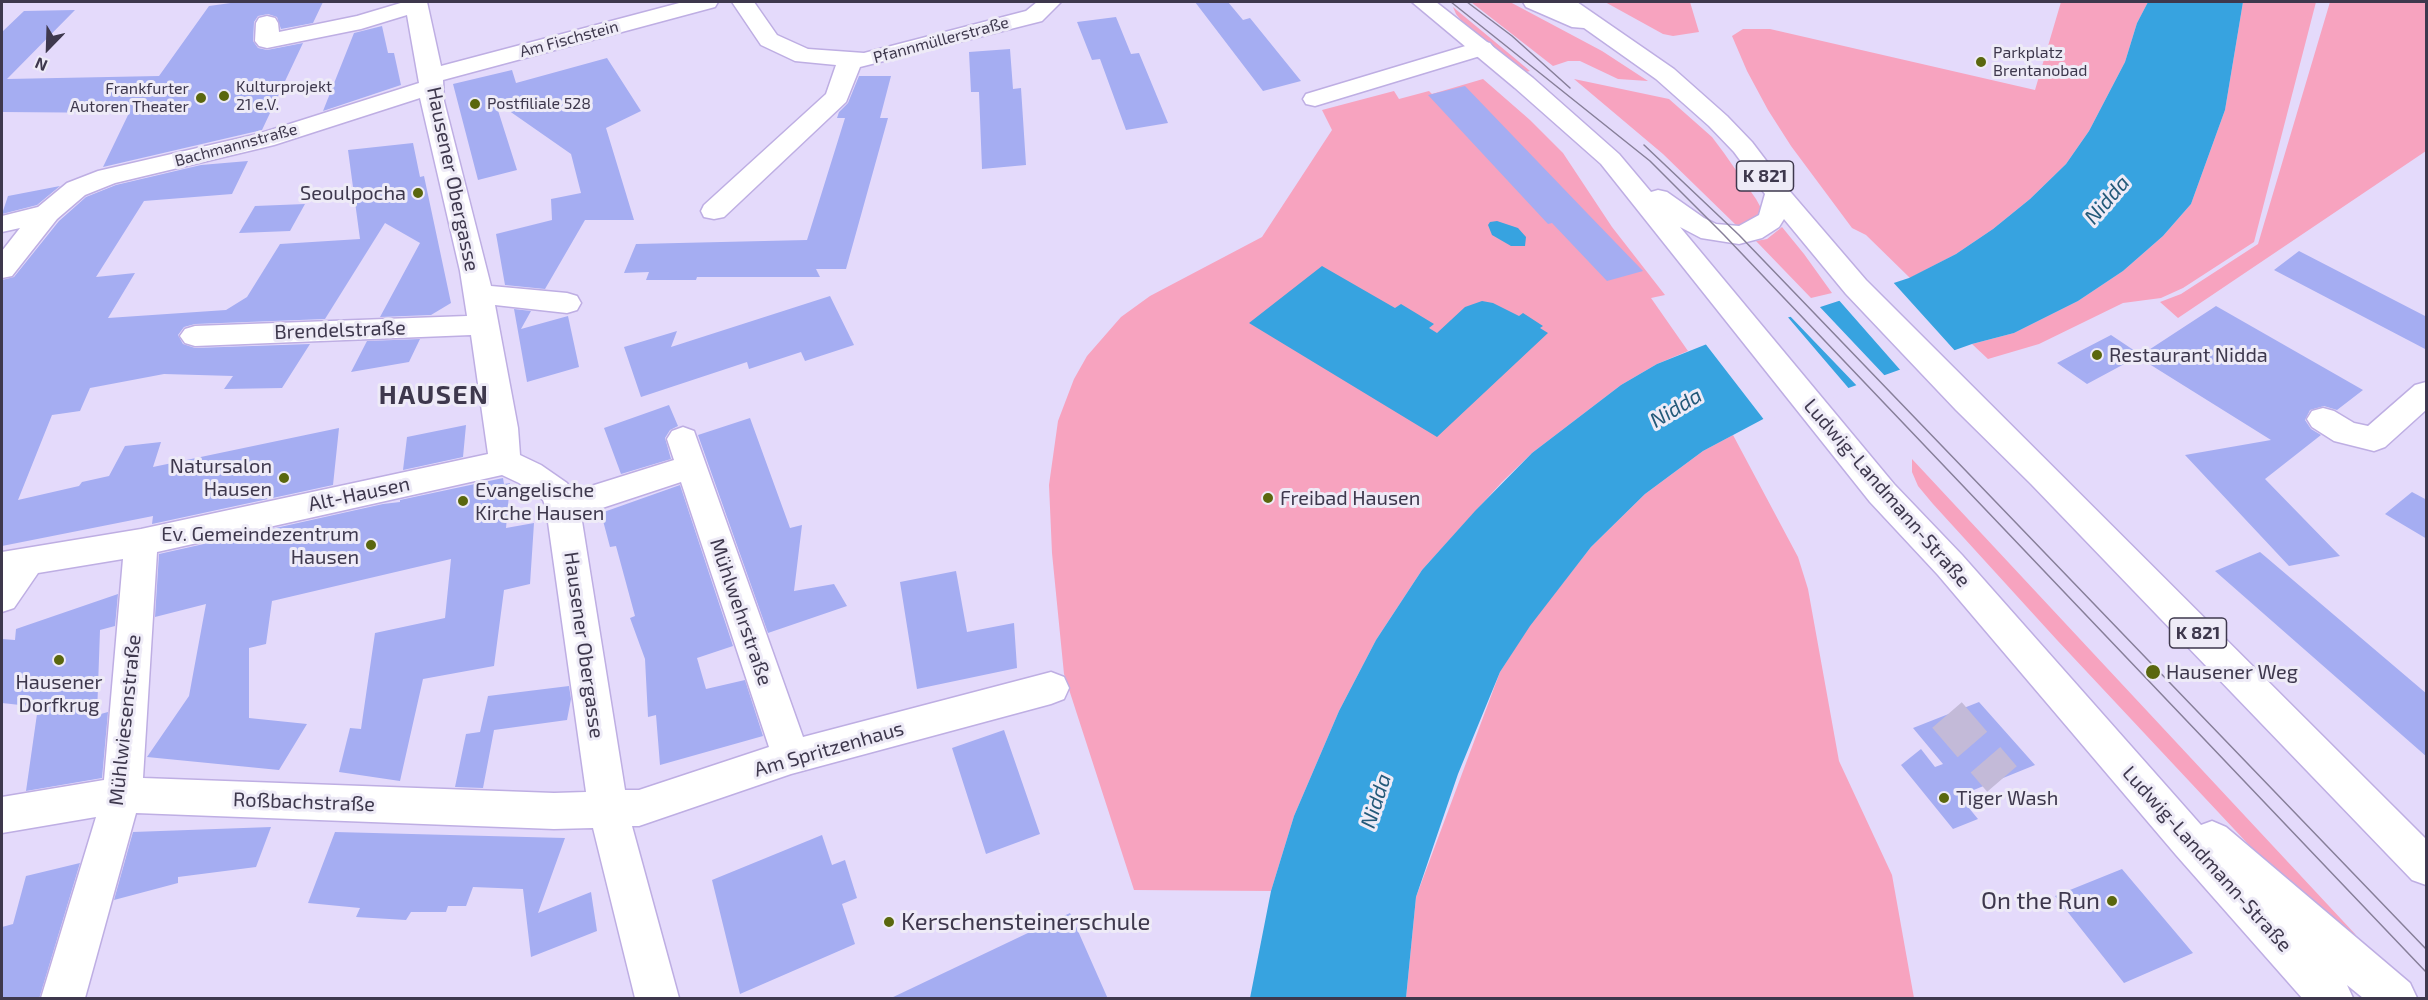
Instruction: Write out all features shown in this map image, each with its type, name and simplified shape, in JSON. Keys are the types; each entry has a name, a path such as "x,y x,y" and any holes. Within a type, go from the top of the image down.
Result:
{"street":[{"name":"Am Fischstein","path":"431,82 706,2"},
{"name":"Pfannmüllerstraße","path":"743,2 769,40 803,56 850,60 864,60 1034,16 1050,2"},
{"path":"1533,2 1614,39"},
{"name":"K 821","path":"1563,2 1665,74 1718,121 1743,147 1778,194 1856,287 2427,866"},
{"name":"Hausener Obergasse","path":"416,3 431,82 474,271 502,428 505,462 530,474 555,492 563,508 608,809 657,999"},
{"path":"267,22 267,40 361,22 416,3"},
{"name":"Ludwig-Landmann-Straße","path":"1430,4 1610,159 1703,271 1847,452 1950,565 2115,756 2331,999"},
{"path":"1315,99 1482,48"},
{"path":"714,211 837,97 850,60"},
{"name":"Bachmannstraße","path":"47,213 76,189 107,177 265,140 431,82"},
{"path":"1610,159 1641,186 1694,224 1724,235 1752,232 1769,221 1774,213 1778,194"},
{"path":"2,224 47,213"},
{"path":"2,269 47,213"},
{"path":"478,294 567,303"},
{"name":"Brendelstraße","path":"195,336 484,325"},
{"path":"2323,419 2345,433 2374,439 2427,393"},
{"name":"Mühlwehrstraße","path":"563,508 687,453 791,757"},
{"name":"Alt-Hausen","path":"15,563 141,542 505,462"},
{"name":"Mühlwiesenstraße","path":"63,999 122,795 141,542"},
{"path":"2,598 15,563"},
{"name":"Am Spritzenhaus","path":"608,809 639,808 791,757 1051,688"},
{"path":"2115,756 2395,999"},
{"name":"Roßbachstraße","path":"2,815 122,795 554,811 608,809"}],"shaded area":[{"path":"1471,2 1510,2 1602,51 1648,81 1618,79 1580,61 1568,61 1553,66"},
{"path":"1605,2 1690,2 1699,32 1673,36 1663,34"},
{"path":"2061,2 2148,2 2137,23 2125,62 2089,131 2066,164 2030,199 1993,229 1956,254 1910,278 1866,235 1852,228 1791,146 1747,71 1732,36 1743,29 1770,29 2035,90"},
{"path":"2243,2 2316,2 2254,242 2183,288 2161,298 2123,303 2039,344 1988,359 1972,344 2014,333 2078,301 2123,271 2163,236 2191,204 2225,110"},
{"path":"2330,2 2426,2 2426,151 2178,318 2160,302 2181,294 2258,244"},
{"path":"1453,7 1530,71 1522,73 1465,25"},
{"name":"Freibad Hausen","path":"1483,79 1530,120 1563,153 1612,227 1665,295 1651,298 1688,351 1657,364 1621,385 1532,453 1502,482 1422,570 1376,640 1339,711 1294,816 1271,891 1134,890 1064,674 1052,553 1049,485 1058,421 1074,379 1087,356 1121,317 1150,296 1262,237 1332,130 1322,110 1394,91 1399,99 1429,91 1432,94"},
{"path":"1574,79 1669,99 1712,137 1724,153 1761,208 1755,221 1737,226 1663,154"},
{"path":"1782,227 1832,293 1811,298 1756,241 1767,239"},
{"path":"1733,435 1798,557 1808,589 1839,761 1892,875 1914,998 1406,998 1416,897 1500,672 1529,626 1591,547 1645,494 1703,451"},
{"path":"1912,459 2356,935 2341,928 2278,876 2057,640 1918,486 1912,472"}],"water":[{"name":"Nidda","path":"2148,2 2243,2 2225,110 2191,204 2163,236 2123,271 2078,301 2014,333 1972,344 1767,417 1703,451 1645,494 1591,547 1530,626 1500,672 1458,774 1416,897 1406,998 1250,998 1271,891 1294,816 1339,711 1376,640 1422,570 1475,511 1532,453 1621,385 1657,364 1707,344 1909,278 1956,254 1993,229 2030,199 2066,164 2089,131 2125,62 2137,23"},
{"path":"1497,221 1518,228 1526,237 1525,246 1511,246 1492,235 1488,225 1490,222"},
{"path":"1322,266 1395,308 1401,304 1434,324 1429,328 1437,333 1465,307 1482,301 1493,303 1519,316 1523,313 1543,326 1540,328 1548,333 1437,437 1249,323"}],"pier":[{"path":"1892,281 1957,353 1902,372 1837,298"},
{"path":"1818,305 1887,378 1859,388 1788,314"},
{"path":"1786,315 1851,391 1765,421 1704,342"}],"building":[{"path":"238,2 323,2 313,23 281,29 277,17 268,14 258,16 254,22 253,41 258,48 267,50 303,43 262,130 103,167 129,113 2,112 2,32 24,11 75,10 7,79 159,76 209,6"},
{"path":"1195,2 1228,2 1243,20 1250,18 1301,81 1263,91"},
{"path":"1116,17 1131,54 1139,53 1168,123 1126,130 1100,59 1092,60 1077,22"},
{"path":"382,26 388,53 394,53 401,85 323,111 354,33"},
{"path":"1010,49 1013,89 1021,88 1026,165 982,169 979,92 971,92 969,52"},
{"path":"607,58 641,111 606,128 634,220 585,220 545,289 505,285 496,234 552,220 551,199 581,193 571,154 495,101 517,170 478,180 453,84 512,70 516,83"},
{"path":"859,76 891,76 880,118 888,118 846,269 816,269 820,277 697,277 696,280 646,280 649,272 624,273 636,244 807,240 845,118 837,118 839,112 848,103"},
{"path":"1465,86 1643,271 1607,281 1552,223 1548,224 1428,95"},
{"path":"413,143 420,177 424,176 451,303 431,315 380,317 420,243 385,223 325,319 195,324 184,327 178,335 183,344 195,348 310,344 282,388 224,389 233,376 164,374 90,388 80,411 52,415 18,500 79,486 82,482 109,476 125,446 161,442 153,467 339,428 333,485 152,524 153,516 2,546 2,280 14,277 59,221 86,197 116,185 201,165 248,161 232,194 144,201 96,277 135,273 108,318 226,310 247,297 280,244 360,239 348,150"},
{"path":"60,186 37,205 2,214 8,196"},
{"path":"305,204 290,231 239,233 255,206"},
{"path":"2299,251 2427,317 2427,350 2274,270"},
{"path":"830,296 854,345 805,361 801,352 749,369 747,362 641,397 624,347 677,331 671,347"},
{"path":"2216,306 2363,390 2337,410 2324,406 2310,410 2305,420 2311,429 2321,435 2265,479 2340,556 2289,566 2185,455 2271,440 2138,357"},
{"path":"514,309 531,311 521,329 568,316 579,367 527,382"},
{"path":"2111,335 2141,355 2087,384 2057,363"},
{"path":"420,339 409,362 351,372 367,341"},
{"path":"669,405 678,426 670,430 665,438 671,459 621,474 604,428"},
{"path":"750,418 790,528 802,525 794,591 834,584 847,606 768,633 698,435"},
{"path":"466,425 463,457 403,470 407,437"},
{"path":"503,478 504,484 510,483 506,528 534,523 530,584 504,590 494,666 423,679 400,781 339,772 350,728 361,729 375,633 445,618 451,559 272,601 266,644 249,648 249,718 307,724 279,770 147,757 189,696 206,604 155,617 159,554"},
{"path":"680,485 733,646 697,658 706,689 745,680 763,736 660,765 656,715 648,717 645,659 630,618 635,616 616,546 610,547 601,513"},
{"path":"2412,492 2427,500 2427,539 2385,514"},
{"path":"2260,552 2427,694 2427,757 2215,571"},
{"path":"956,571 967,632 1014,623 1017,668 917,689 900,582"},
{"path":"118,594 115,626 100,630 97,715 108,712 102,778 26,791 38,707 2,703 2,639 15,640 16,629"},
{"path":"569,686 571,699 567,720 494,730 483,788 455,787 466,734 480,732 488,696"},
{"path":"1979,702 2035,765 1959,796 1978,819 1953,829 1901,765 1921,749 1935,767 1943,764 1913,728"},
{"path":"1004,730 1040,834 986,854 952,748"},
{"path":"271,827 256,867 178,877 178,883 114,900 133,832"},
{"path":"335,832 565,838 538,913 591,892 597,931 531,957 523,889 473,887 466,906 448,906 446,912 411,912 406,920 356,917 360,908 308,903"},
{"path":"822,835 832,865 845,860 857,898 842,904 855,944 740,994 712,880"},
{"path":"80,863 39,999 2,999 2,927 13,924 26,876"},
{"path":"2122,869 2193,953 2124,983 2055,896"},
{"path":"1070,913 1108,999 889,999"}],"tunnel":[{"path":"1947,715 2002,779"}],"tram line":[{"path":"1451,2 1650,161 1724,235 2426,972"},
{"path":"1467,2 1512,36 1570,88"},
{"path":"1644,145 1739,235 2426,949"}],"place":[{"name":"Parkplatz Brentanobad","path":"1981,62"},
{"name":"Kulturprojekt 21 e.V.","path":"224,96"},
{"name":"Frankfurter Autoren Theater","path":"201,98"},
{"name":"Postfiliale 528","path":"475,104"},
{"name":"Seoulpocha","path":"418,193"},
{"name":"Restaurant Nidda","path":"2097,355"},
{"name":"Natursalon Hausen","path":"284,478"},
{"name":"Freibad Hausen","path":"1268,498"},
{"name":"Evangelische Kirche Hausen","path":"463,501"},
{"name":"Ev. Gemeindezentrum Hausen","path":"371,545"},
{"name":"Hausener Dorfkrug","path":"59,660"},
{"name":"Hausener Weg","path":"2153,672"},
{"name":"Tiger Wash","path":"1944,798"},
{"name":"On the Run","path":"2112,901"},
{"name":"Kerschensteinerschule","path":"889,922"}],"district":[{"name":"HAUSEN","path":"434,395"}]}
